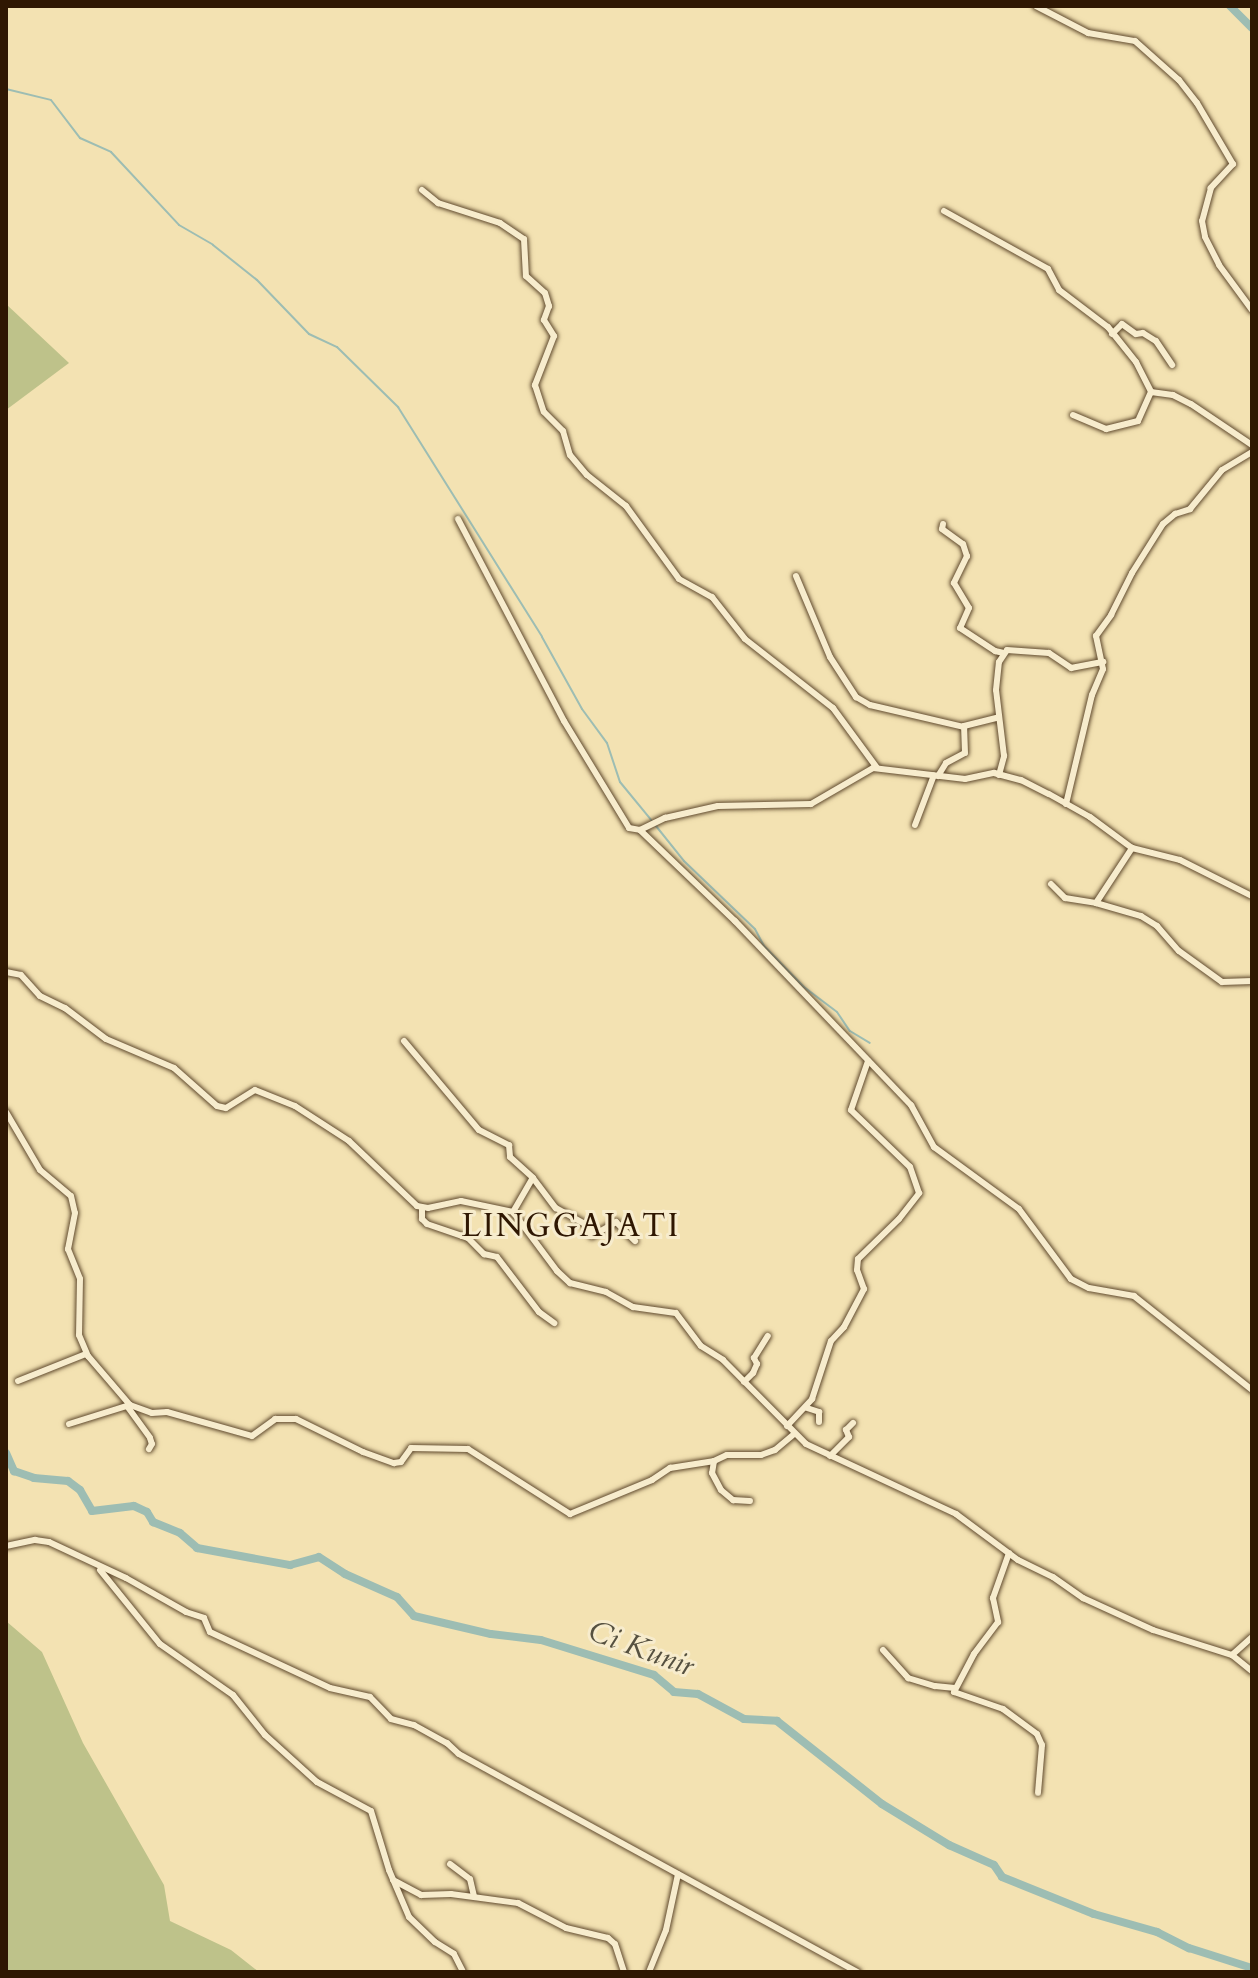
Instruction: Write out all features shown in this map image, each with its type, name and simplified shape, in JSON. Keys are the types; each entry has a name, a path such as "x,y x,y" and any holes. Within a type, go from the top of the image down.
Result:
{"street":[{"path":"1036,6 1088,33 1135,41 1179,80 1197,103 1233,164 1211,188 1210,202 1202,220 1205,237 1219,265 1252,310"},
{"path":"422,190 438,203 500,223 524,239 526,276 545,293 549,306 544,320 554,336 535,385 547,417 563,431 570,455 587,475 626,506 679,579 712,597 745,639 833,708 877,768"},
{"path":"944,211 1045,267 1059,290 1112,334 1136,362 1151,392 1140,420 1106,429 1073,415"},
{"path":"1112,334 1122,324 1136,334 1143,333 1156,341 1172,365"},
{"path":"1151,392 1173,395 1191,404 1252,445"},
{"path":"1066,804 1103,662 1096,636 1163,524 1175,514 1190,509 1222,470 1252,452"},
{"path":"458,519 564,721 612,796 626,825 640,830 735,921 911,1105 934,1147 1019,1209 1071,1279 1089,1288 1129,1293 1252,1390"},
{"path":"943,524 942,529 963,544 967,556 954,583 969,608 960,628 995,651 1004,653"},
{"path":"796,576 830,657 856,697 870,705 964,727 997,718"},
{"path":"999,775 1004,756 997,718 997,669 1004,653 1007,650 1049,653 1071,668 1103,662"},
{"path":"915,825 936,776 946,763 965,753 964,727"},
{"path":"640,830 658,821 718,806 811,804 877,768 965,779 990,773 1030,784 1132,848 1180,860 1252,896"},
{"path":"1096,903 1132,848"},
{"path":"1051,884 1065,898 1141,916 1157,926 1179,951 1222,982 1252,981"},
{"path":"6,972 21,975 40,996 65,1008 106,1039 186,1076 217,1106 226,1108 255,1090 295,1106 349,1141 422,1208 422,1219 427,1224 468,1238 484,1254 497,1257 539,1312 554,1323"},
{"path":"404,1041 477,1128 509,1145 510,1157 533,1178 550,1204 589,1226 592,1236 616,1222 635,1241"},
{"path":"787,1426 807,1408 831,1341 844,1327 864,1289 857,1270 858,1259 899,1219 919,1193 910,1167 855,1118 851,1110 868,1061"},
{"path":"6,1112 40,1170 71,1196 75,1213 68,1249 80,1279 78,1331 86,1354 129,1405 150,1438 152,1444 149,1449"},
{"path":"513,1212 533,1178"},
{"path":"422,1208 461,1201 513,1212 564,1278 606,1292 633,1307 676,1313 701,1346 723,1360 793,1435 830,1456 956,1514 1009,1553 1083,1598 1153,1630 1232,1655 1252,1671"},
{"path":"744,1382 753,1373 757,1364 754,1358 768,1336"},
{"path":"18,1381 86,1354"},
{"path":"69,1424 129,1405 250,1435 257,1434 275,1419 296,1419 363,1452 398,1463 411,1448 468,1449 570,1514 652,1480 670,1468 714,1461 727,1455 767,1453 793,1435"},
{"path":"807,1408 819,1412 819,1422"},
{"path":"830,1456 849,1437 846,1430 853,1423"},
{"path":"714,1461 712,1473 718,1487 733,1500 750,1501"},
{"path":"6,1546 44,1541 204,1618 210,1632 330,1688 370,1697 391,1719 427,1731 459,1754 858,1972"},
{"path":"1009,1553 993,1598 998,1622 955,1688 957,1695 1003,1709 1037,1734 1042,1745 1038,1793"},
{"path":"98,1567 160,1644 233,1695 265,1735 317,1782 371,1811 393,1880 416,1926 454,1954 463,1972"},
{"path":"1232,1655 1252,1637"},
{"path":"883,1650 908,1678 955,1688"},
{"path":"450,1864 470,1879 474,1897"},
{"path":"649,1972 666,1930 678,1874"},
{"path":"393,1880 424,1895 474,1897 533,1908 566,1928 608,1938 617,1948 624,1972"},
{"path":"399,1893 411,1890"}],"green space":[{"path":"6,304 69,363 6,410"},
{"path":"6,1621 42,1652 83,1743 164,1885 170,1921 231,1950 259,1972 6,1972"}],"waterway":[{"path":"1230,6 1252,28"},
{"path":"6,89 51,100 80,138 111,152 179,225 213,245 257,280 309,334 337,347 398,407 542,637 582,709 607,743 620,782 652,821"},
{"path":"656,826 684,861 755,929 764,946 804,987 837,1012 850,1031 870,1043"},
{"name":"Ci Kunir","path":"6,1453 14,1471 34,1478 68,1481 80,1490 92,1511 134,1506 147,1512 153,1522 180,1533 197,1548 290,1565 319,1557 345,1574 397,1597 414,1616 491,1634 541,1640 654,1675 674,1692 698,1694 744,1719 777,1721 882,1804 949,1845 994,1865 1002,1877 1094,1914 1157,1932 1189,1948 1252,1968"}],"district":[{"name":"LINGGAJATI","path":"571,1226"}]}
